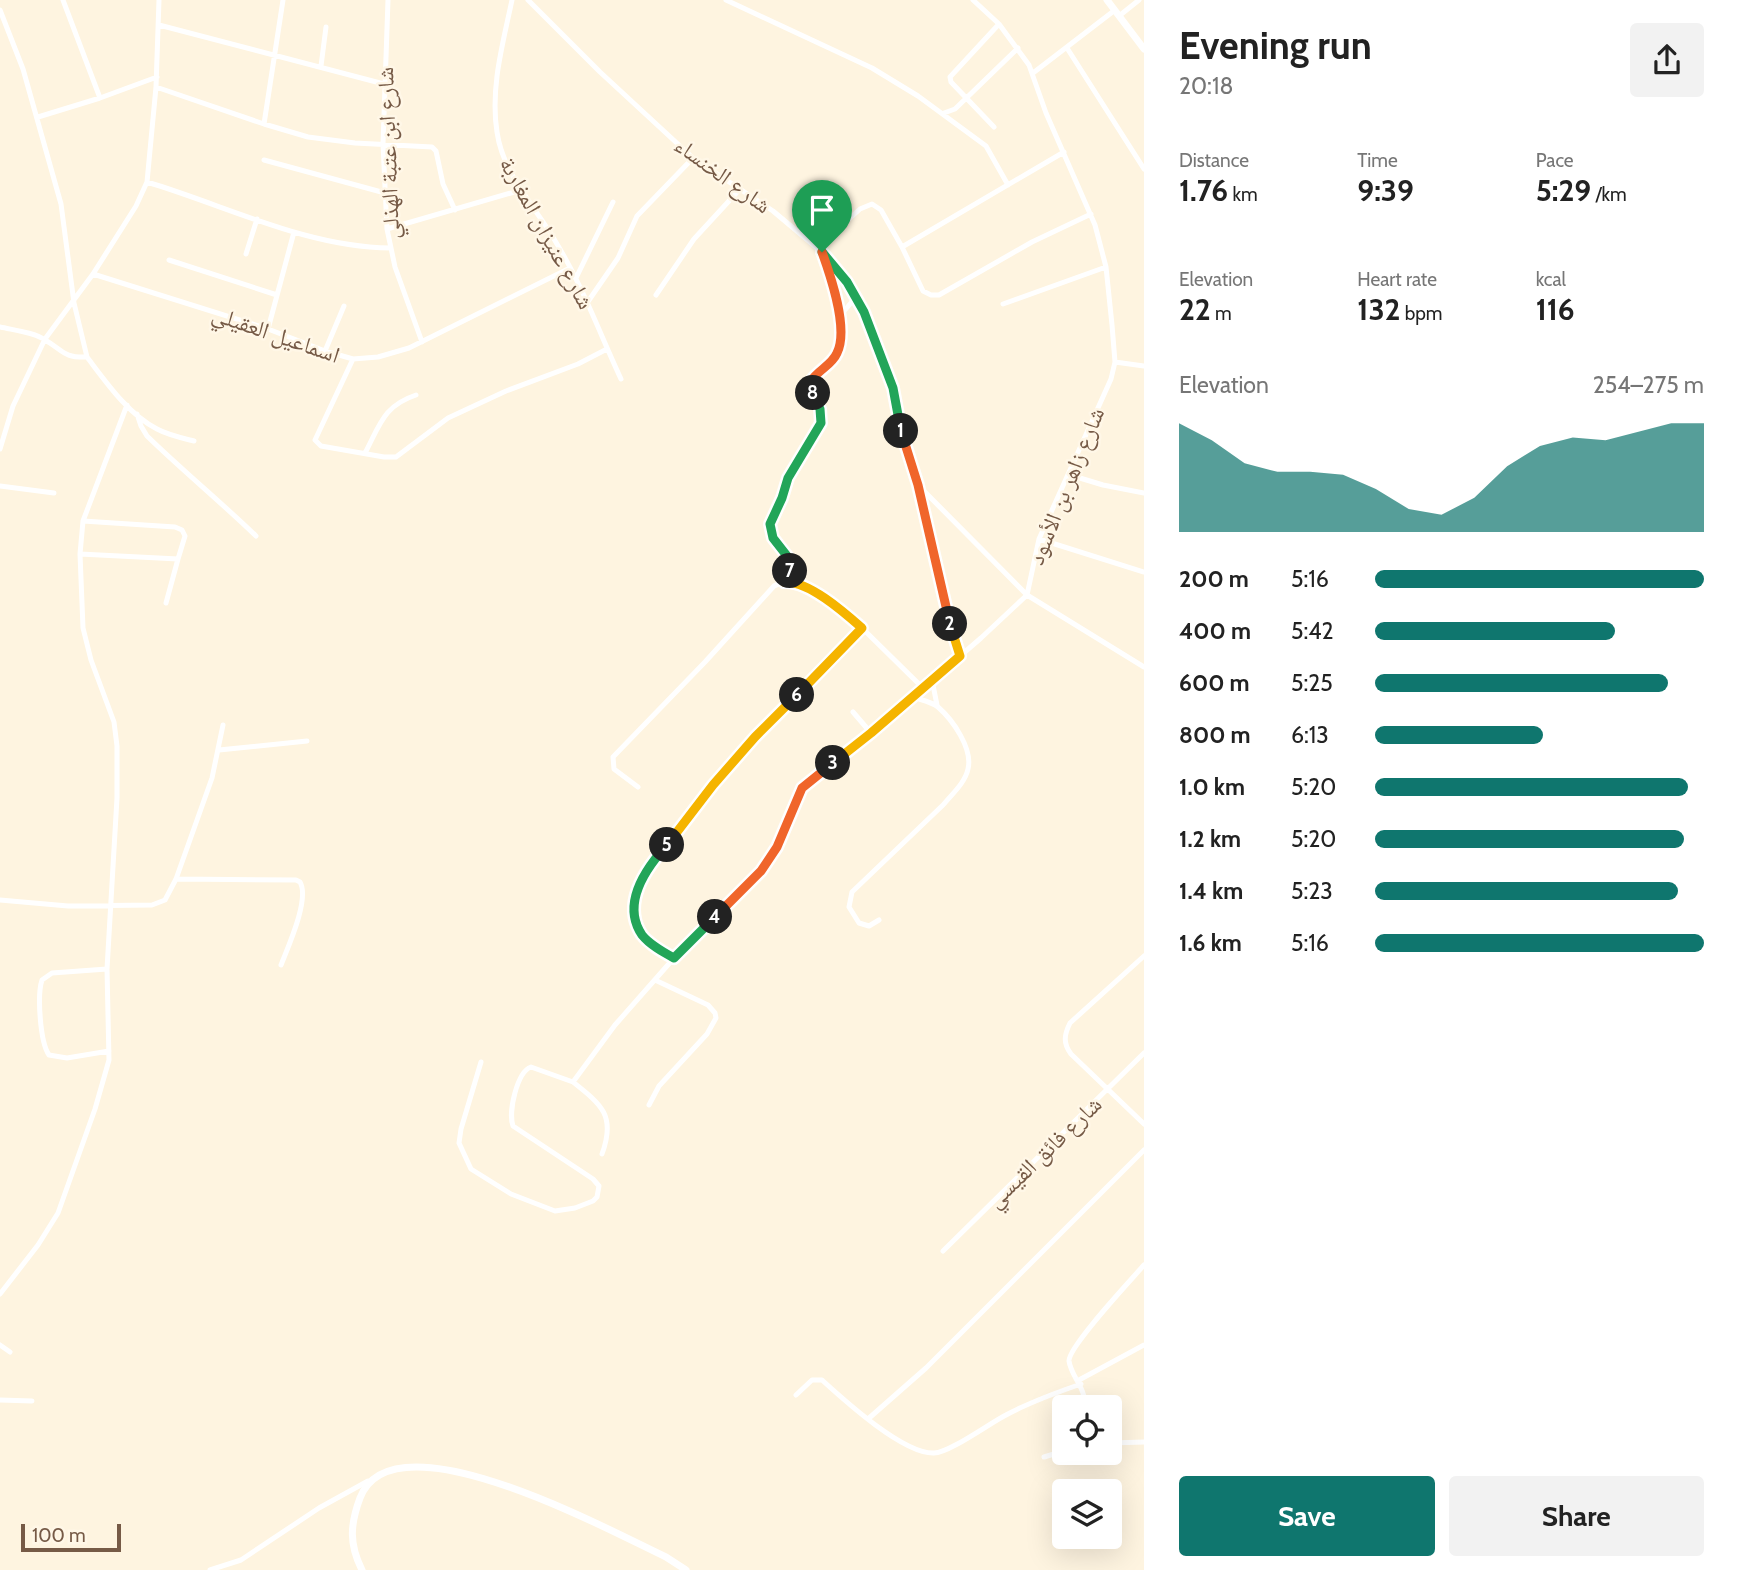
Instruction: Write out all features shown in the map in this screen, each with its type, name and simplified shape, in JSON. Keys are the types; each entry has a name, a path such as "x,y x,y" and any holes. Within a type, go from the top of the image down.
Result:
{"street":[{"path":"63,0 100,98"},
{"path":"0,449 13,406 45,340 93,274 136,206 147,182 157,77 159,0"},
{"path":"264,124 283,0"},
{"name":"شارع ابن عتبة الهذلي","path":"388,0 383,144 387,229 395,267 422,342"},
{"name":"شارع عنيزان المغاربة","path":"512,0 497,74 495,114 501,152 521,190 538,212 576,278 621,379"},
{"name":"شارع الخنساء","path":"528,0 600,72 693,158 773,211 819,250 841,273 856,297 893,388 902,435 918,485 944,602 960,656"},
{"path":"726,0 872,68 944,113 986,146 1008,185"},
{"name":"شارع زاهر بن الأسود","path":"573,1082 615,1025 655,979 761,871 777,847 802,788 913,697 1027,594 1039,539 1111,379 1115,362 1106,267 1091,214 1042,101 1033,73 999,24 973,0"},
{"path":"1107,0 1144,49"},
{"path":"1033,73 1139,0"},
{"path":"0,10 23,69 61,204 74,303 87,357 137,414 163,432 194,441"},
{"path":"159,24 384,84"},
{"path":"994,127 951,82 951,75 999,24"},
{"path":"321,66 326,27"},
{"path":"944,113 955,109 1018,48"},
{"path":"1067,48 1144,169"},
{"path":"38,117 157,77"},
{"path":"156,87 264,124 324,140 429,145 435,148 443,184 454,210"},
{"path":"902,247 1064,152"},
{"path":"587,303 620,253 637,216 693,158"},
{"path":"264,160 385,193"},
{"path":"147,182 319,240 352,246 390,248"},
{"path":"656,295 694,239 740,189"},
{"path":"387,229 521,190"},
{"path":"576,278 612,202"},
{"path":"784,582 791,561 773,538 770,524 788,478 821,423 820,409 810,387 814,376 837,354 840,342 839,317 819,250 860,209 872,204 880,210 902,247 923,291 939,295 1032,243 1091,214"},
{"path":"246,254 257,219"},
{"path":"268,330 294,232"},
{"path":"169,260 277,295"},
{"path":"1003,304 1106,267"},
{"name":"اسماعيل العقيلي","path":"93,274 353,359 386,355 422,342 570,268"},
{"path":"839,317 856,297"},
{"path":"325,351 344,306"},
{"path":"0,327 45,340 67,355 87,357"},
{"path":"353,359 315,440 321,446 396,457 449,418 607,349"},
{"path":"1115,362 1144,366"},
{"path":"365,453 388,409 416,395"},
{"path":"0,1294 38,1245 58,1213 105,1077 109,1051 107,969 117,798 116,733 83,628 80,554 83,521 127,405"},
{"path":"137,414 147,436 256,536"},
{"path":"1070,475 1144,493"},
{"path":"918,485 1027,594 1144,667"},
{"path":"0,486 54,493"},
{"path":"83,521 178,528 186,536 166,603"},
{"path":"1039,539 1144,572"},
{"path":"80,554 178,559"},
{"path":"638,787 614,769 613,757 774,586 784,582 795,583 819,595 862,628 923,688"},
{"path":"674,958 643,936 636,917 636,893 645,874 713,785 755,737 862,628"},
{"path":"879,920 869,926 859,923 849,907 852,892 943,804 956,790 968,769 967,747 937,705 932,680"},
{"path":"913,697 937,705"},
{"path":"853,712 871,733"},
{"path":"0,900 68,906 152,905 163,902 176,878 207,791 223,725"},
{"path":"219,750 307,741"},
{"path":"176,878 300,882 303,888 299,913 281,965"},
{"path":"1144,956 1070,1023 1064,1037 1065,1046 1072,1054 1144,1124"},
{"path":"107,969 52,973 42,980 39,990 43,1043 49,1055 67,1058 109,1051"},
{"path":"649,1105 659,1086 707,1034 716,1018 708,1005 655,979"},
{"name":"شارع فائق القيسي","path":"943,1251 1144,1052"},
{"path":"481,1062 461,1129 460,1143 466,1161 479,1175 511,1194 555,1211 575,1208 597,1197 599,1186 593,1179 511,1124 519,1079 527,1067 535,1067 573,1082 590,1096 606,1117 609,1131 601,1154"},
{"path":"868,1419 926,1368 1144,1150"},
{"path":"1083,1395 1069,1360 1073,1348 1144,1265"},
{"path":"0,1345 10,1352"},
{"path":"796,1395 812,1380 822,1380 868,1419 922,1451 940,1453 1017,1409 1080,1382 1144,1345"},
{"path":"0,1400 32,1401"},
{"path":"1122,1443 1144,1442"},
{"path":"1044,1457 1052,1455"},
{"path":"210,1570 241,1560 319,1508 388,1471 423,1466 503,1483 666,1557 686,1570"},
{"path":"362,1570 352,1546 351,1527 355,1510 368,1481"}],"route":[{"path":"822,252 841,273 864,312 893,388 906,450 918,485 944,602 960,656 871,733 806,784 799,793 777,847 761,871 674,958 650,943 638,927 634,904 639,884 659,853 713,785 755,737 862,628 819,595 790,581 784,582 792,567 791,561 773,538 770,528 785,484 821,423 820,409 810,387 811,381 834,359 839,348 839,317 822,252"}]}
